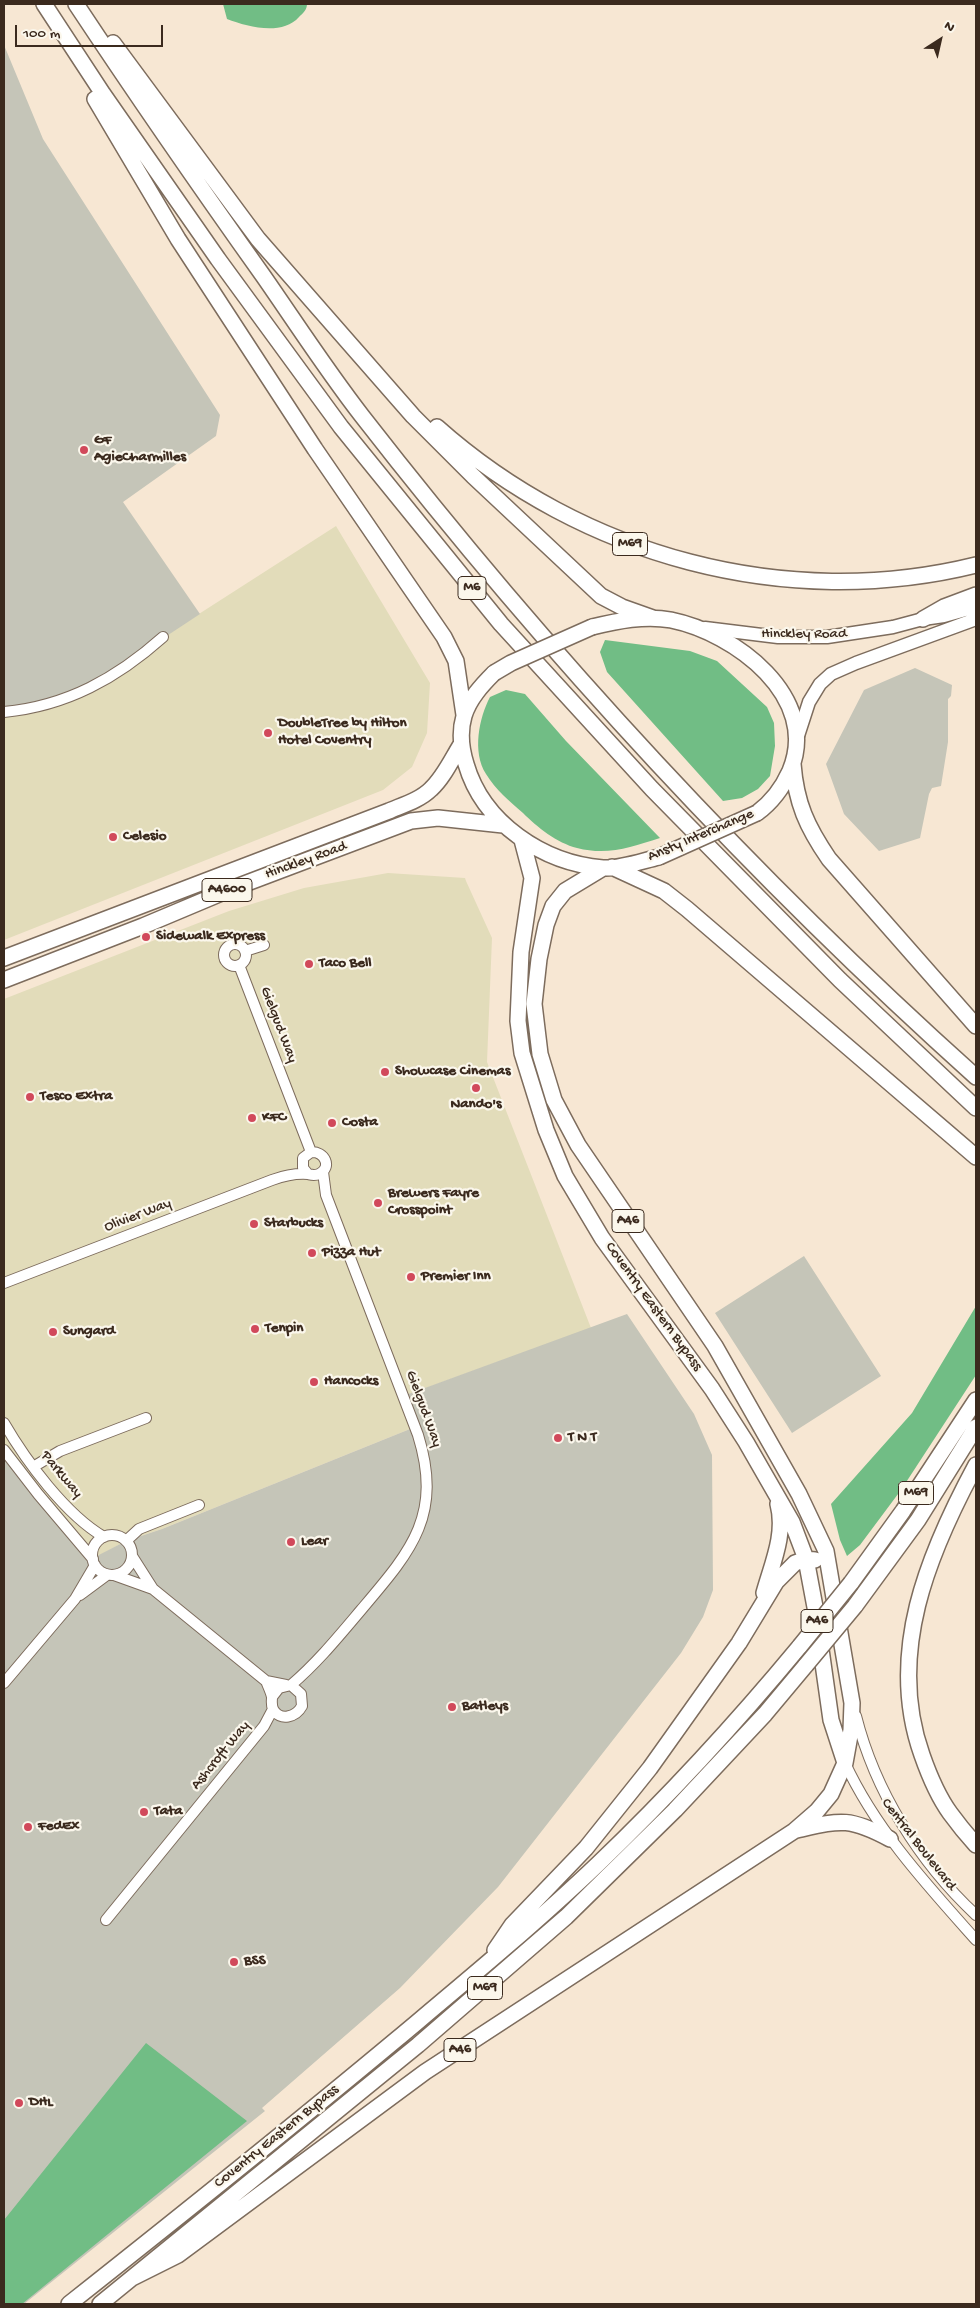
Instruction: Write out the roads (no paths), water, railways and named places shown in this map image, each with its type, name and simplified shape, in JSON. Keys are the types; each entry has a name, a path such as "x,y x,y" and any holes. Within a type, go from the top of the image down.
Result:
{"highway":[{"path":"38,4 178,238 315,448 444,637 456,661 464,715"},
{"name":"M6","path":"44,4 103,94 212,251 342,427 501,624 652,788 840,980 948,1084 976,1108"},
{"name":"M6","path":"76,4 131,88 360,414 519,609 585,684 724,834 854,963 976,1077"},
{"path":"84,4 258,238 413,416 601,596 622,607 653,618"},
{"name":"M69","path":"347,341 429,420 486,467 524,492 568,517 638,547 687,562 748,575 825,581 896,579 976,565"},
{"path":"923,619 976,595"},
{"name":"Ansty Interchange","path":"653,618 708,631 731,643 768,674 787,704 797,739 793,762 772,802 757,813 659,857 608,867 572,862 546,853 522,840 503,825 471,783 460,746 464,715 479,689 494,673 511,663 592,628 617,621 653,618"},
{"name":"Hinckley Road","path":"4,958 389,811 421,797 431,790 442,776 460,746"},
{"path":"793,762 801,810 812,833 829,859 976,1026"},
{"name":"Hinckley Road","path":"4,980 143,926 231,889 411,821 438,818 503,825"},
{"name":"Coventry Eastern Bypass","path":"522,840 532,878 521,952 518,1021 522,1053 546,1130 565,1176 602,1238 687,1353 746,1442 792,1522 806,1559 815,1607 831,1720 845,1763"},
{"path":"608,867 664,891 687,909 976,1157"},
{"name":"Coventry Eastern Bypass","path":"608,867 565,891 553,906 546,925 539,959 534,1004 540,1054 554,1100 578,1146 715,1346 815,1522 830,1568 852,1703"},
{"path":"948,1084 976,1115"},
{"path":"896,1088 976,1168"},
{"name":"M69","path":"483,1968 659,1804 754,1702 851,1583 903,1511 976,1400"},
{"name":"M69","path":"132,2278 418,2045 566,1917 675,1810 765,1714 855,1606 918,1520 976,1427"},
{"path":"976,1465 938,1541 921,1590 911,1630 908,1679 910,1708 919,1747 928,1774 949,1812 976,1845"},
{"name":"A46","path":"761,1604 780,1538 781,1513 772,1485"},
{"path":"806,1559 820,1562 830,1568"},
{"name":"A46","path":"483,1968 512,1925 586,1848 650,1768 739,1643 761,1604 787,1570 795,1563 806,1559"},
{"name":"A46","path":"100,2304 132,2278 178,2255 425,2072 794,1831 818,1811 831,1794 845,1763 851,1730 852,1703"},
{"name":"A46","path":"794,1831 827,1822 843,1821 863,1825 890,1838"},
{"name":"Coventry Eastern Bypass","path":"69,2304 250,2160 483,1968"}],"main road":[{"name":"Hinckley Road","path":"689,625 753,635 814,638 859,634 944,616 976,607"},
{"name":"Hinckley Road","path":"797,739 809,702 820,684 831,674 856,663 976,620"}],"street":[{"path":"4,712 40,706 80,693 106,680 136,661 163,637"},
{"name":"Gielgud Way","path":"245,951 240,946 234,945 225,950 224,957 229,964 239,965 311,1152"},
{"path":"239,965 245,958 245,951 264,945"},
{"path":"311,1152 320,1152 325,1158 326,1164 323,1172 310,1175 303,1168 302,1161 304,1156 311,1152"},
{"name":"Olivier Way","path":"284,1176 302,1161"},
{"name":"Gielgud Way","path":"289,1685 312,1667 402,1562 417,1536 423,1519 427,1487 424,1455 418,1435 326,1195 323,1172"},
{"name":"Gielgud Way","path":"310,1175 326,1195"},
{"name":"Olivier Way","path":"4,1283 284,1176 310,1175"},
{"path":"34,1466 60,1450 146,1418"},
{"name":"Parkway","path":"4,1423 34,1466 80,1520 88,1528 104,1537"},
{"name":"Parkway","path":"4,1450 94,1562"},
{"path":"126,1541 139,1529 199,1505"},
{"path":"4,1683 75,1599 94,1562 95,1545 104,1537 115,1536 126,1541 131,1549 132,1556 153,1589 266,1681 289,1685 300,1694"},
{"path":"75,1599 111,1575 126,1570 132,1556"},
{"path":"94,1562 111,1575 153,1589"},
{"name":"Gielgud Way","path":"300,1694 312,1667"},
{"path":"266,1681 272,1697 273,1709 282,1716"},
{"path":"272,1697 279,1688 289,1685"},
{"name":"Ashcroft Way","path":"264,1726 282,1716 290,1717 299,1711 303,1701 300,1694"},
{"name":"Central Boulevard","path":"852,1703 867,1754 890,1802 931,1866 976,1915"},
{"name":"Ashcroft Way","path":"106,1920 264,1726 273,1709"},
{"name":"Central Boulevard","path":"845,1763 860,1794 890,1838 976,1940"}],"place":[{"name":"GF AgieCharmilles","path":"84,450"},
{"name":"DoubleTree by Hilton Hotel Coventry","path":"268,733"},
{"name":"Celesio","path":"113,837"},
{"name":"Sidewalk Express","path":"146,937"},
{"name":"Taco Bell","path":"309,964"},
{"name":"Showcase Cinemas","path":"385,1072"},
{"name":"Nando's","path":"476,1088"},
{"name":"Tesco Extra","path":"30,1097"},
{"name":"KFC","path":"252,1118"},
{"name":"Costa","path":"332,1123"},
{"name":"Brewers Fayre Crosspoint","path":"378,1203"},
{"name":"Starbucks","path":"254,1224"},
{"name":"Pizza Hut","path":"312,1253"},
{"name":"Premier Inn","path":"411,1277"},
{"name":"Tenpin","path":"255,1329"},
{"name":"Sungard","path":"53,1332"},
{"name":"Hancocks","path":"314,1382"},
{"name":"T N T","path":"558,1438"},
{"name":"Lear","path":"291,1542"},
{"name":"Batleys","path":"452,1707"},
{"name":"Tata","path":"144,1812"},
{"name":"FedEx","path":"28,1827"},
{"name":"BSS","path":"234,1962"},
{"name":"DHL","path":"19,2103"}]}
